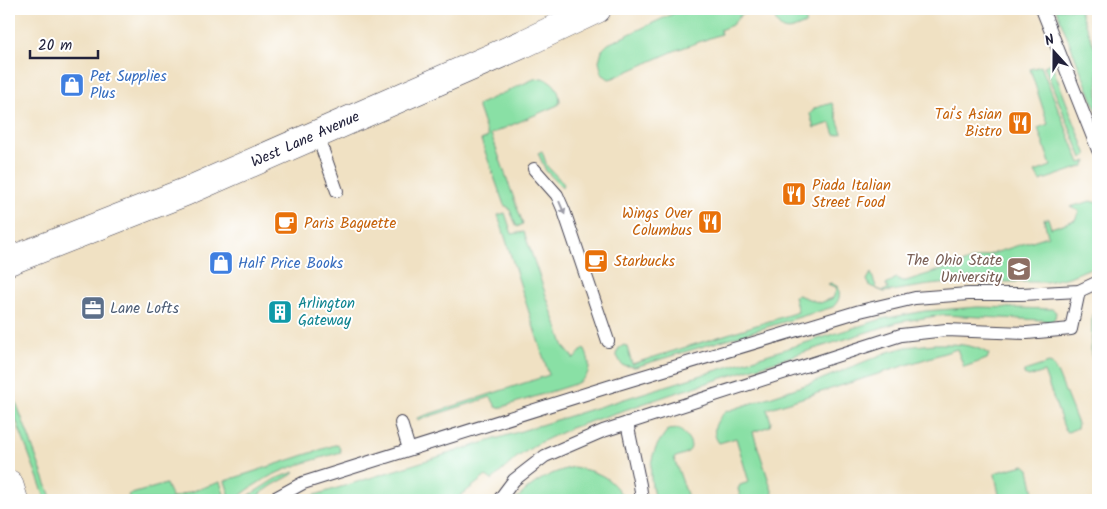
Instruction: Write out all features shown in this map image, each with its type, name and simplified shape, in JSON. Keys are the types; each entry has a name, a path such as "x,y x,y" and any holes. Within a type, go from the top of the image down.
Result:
{"main road":[{"name":"West Lane Avenue","path":"9,261 185,192 523,44 597,9"},
{"path":"9,484 14,500"}],"lane":[{"path":"1042,9 1098,150"},
{"path":"317,134 337,191"},
{"path":"534,169 557,195 564,211 608,341"},
{"path":"272,500 303,482 850,314 915,298 968,294 1079,291 1098,282"},
{"path":"499,500 514,480 545,456 603,430 901,335 946,330 1027,333 1071,329 1079,291"},
{"path":"401,423 409,449"},
{"path":"627,423 642,500"}],"green space":[{"path":"683,9 746,9 732,25 720,30 721,34 674,51 613,78 609,79 602,74 599,61 602,50 608,44"},
{"path":"772,9 802,9 806,21 805,24 788,30 781,28"},
{"path":"1056,9 1079,9 1098,56 1098,114"},
{"path":"1051,63 1087,155 1082,158 1044,66"},
{"path":"1041,66 1080,163 1087,161 1084,166 1040,181 1035,172 1051,166 1038,128 1048,124 1030,69"},
{"path":"542,78 553,83 557,89 560,101 558,105 491,134 523,224 517,227 509,208 504,205 481,140 488,137 477,105 534,79"},
{"path":"832,103 842,133 835,135 831,123 814,128 810,114 815,108"},
{"path":"542,151 547,166 564,184 562,187 546,171 538,153"},
{"path":"1091,201 1098,203 1098,265 1069,277 1046,282 962,282 884,292 877,289 883,291 888,289 886,285 896,278 906,281 1048,236 1044,219 1048,218 1051,228 1075,220 1079,211 1070,207"},
{"path":"505,213 512,234 524,232 564,347 574,359 583,349 585,350 589,361 589,370 584,378 575,384 499,408 496,407 491,397 418,420 417,418 549,375 498,215"},
{"path":"871,273 877,289 870,286 867,280"},
{"path":"831,283 838,287 839,293 838,300 833,307 635,367 622,365 616,354 619,348 624,345 627,347 632,364 798,312 794,296 798,295 820,303 833,298 837,288 828,284"},
{"path":"978,307 1052,309 1056,312 1055,318 1051,322 942,315 899,322 571,428 537,444 516,458 492,480 486,476 455,500 301,500 882,319 925,311"},
{"path":"1092,315 1098,316 1098,381 1091,354"},
{"path":"934,344 969,346 989,354 987,359 964,367 957,349 767,409 771,422 770,426 753,432 775,500 725,500 740,496 738,489 740,485 749,482 736,438 719,443 716,439 715,426 725,412 820,380 888,352 906,347"},
{"path":"1049,363 1052,364 1058,374 1078,424 1077,428 1068,432 1065,430 1044,372 1029,377 1024,375 1024,371"},
{"path":"12,391 52,500 46,500 9,401 9,393"},
{"path":"678,429 687,437 691,444 691,447 685,454 674,458 689,500 655,500 651,480 653,455 661,438 668,430"},
{"path":"338,444 341,452 273,475 235,500 231,500 225,481"},
{"path":"1024,465 1029,469 1035,498 1032,500 1000,500 995,474"},
{"path":"574,467 591,471 604,477 620,492 625,500 516,500 542,479"},
{"path":"294,472 251,500 242,500 275,479"},
{"path":"220,482 226,500 130,500 128,495 166,484 172,498"}],"place":[{"name":"Pet Supplies Plus","path":"72,85"},
{"name":"Tai's Asian Bistro","path":"1020,123"},
{"name":"Piada Italian Street Food","path":"794,194"},
{"name":"Wings Over Columbus","path":"710,222"},
{"name":"Paris Baguette","path":"286,223"},
{"name":"Starbucks","path":"596,261"},
{"name":"Half Price Books","path":"221,263"},
{"name":"The Ohio State University","path":"1019,269"},
{"name":"Lane Lofts","path":"93,308"},
{"name":"Arlington Gateway","path":"280,312"}]}
